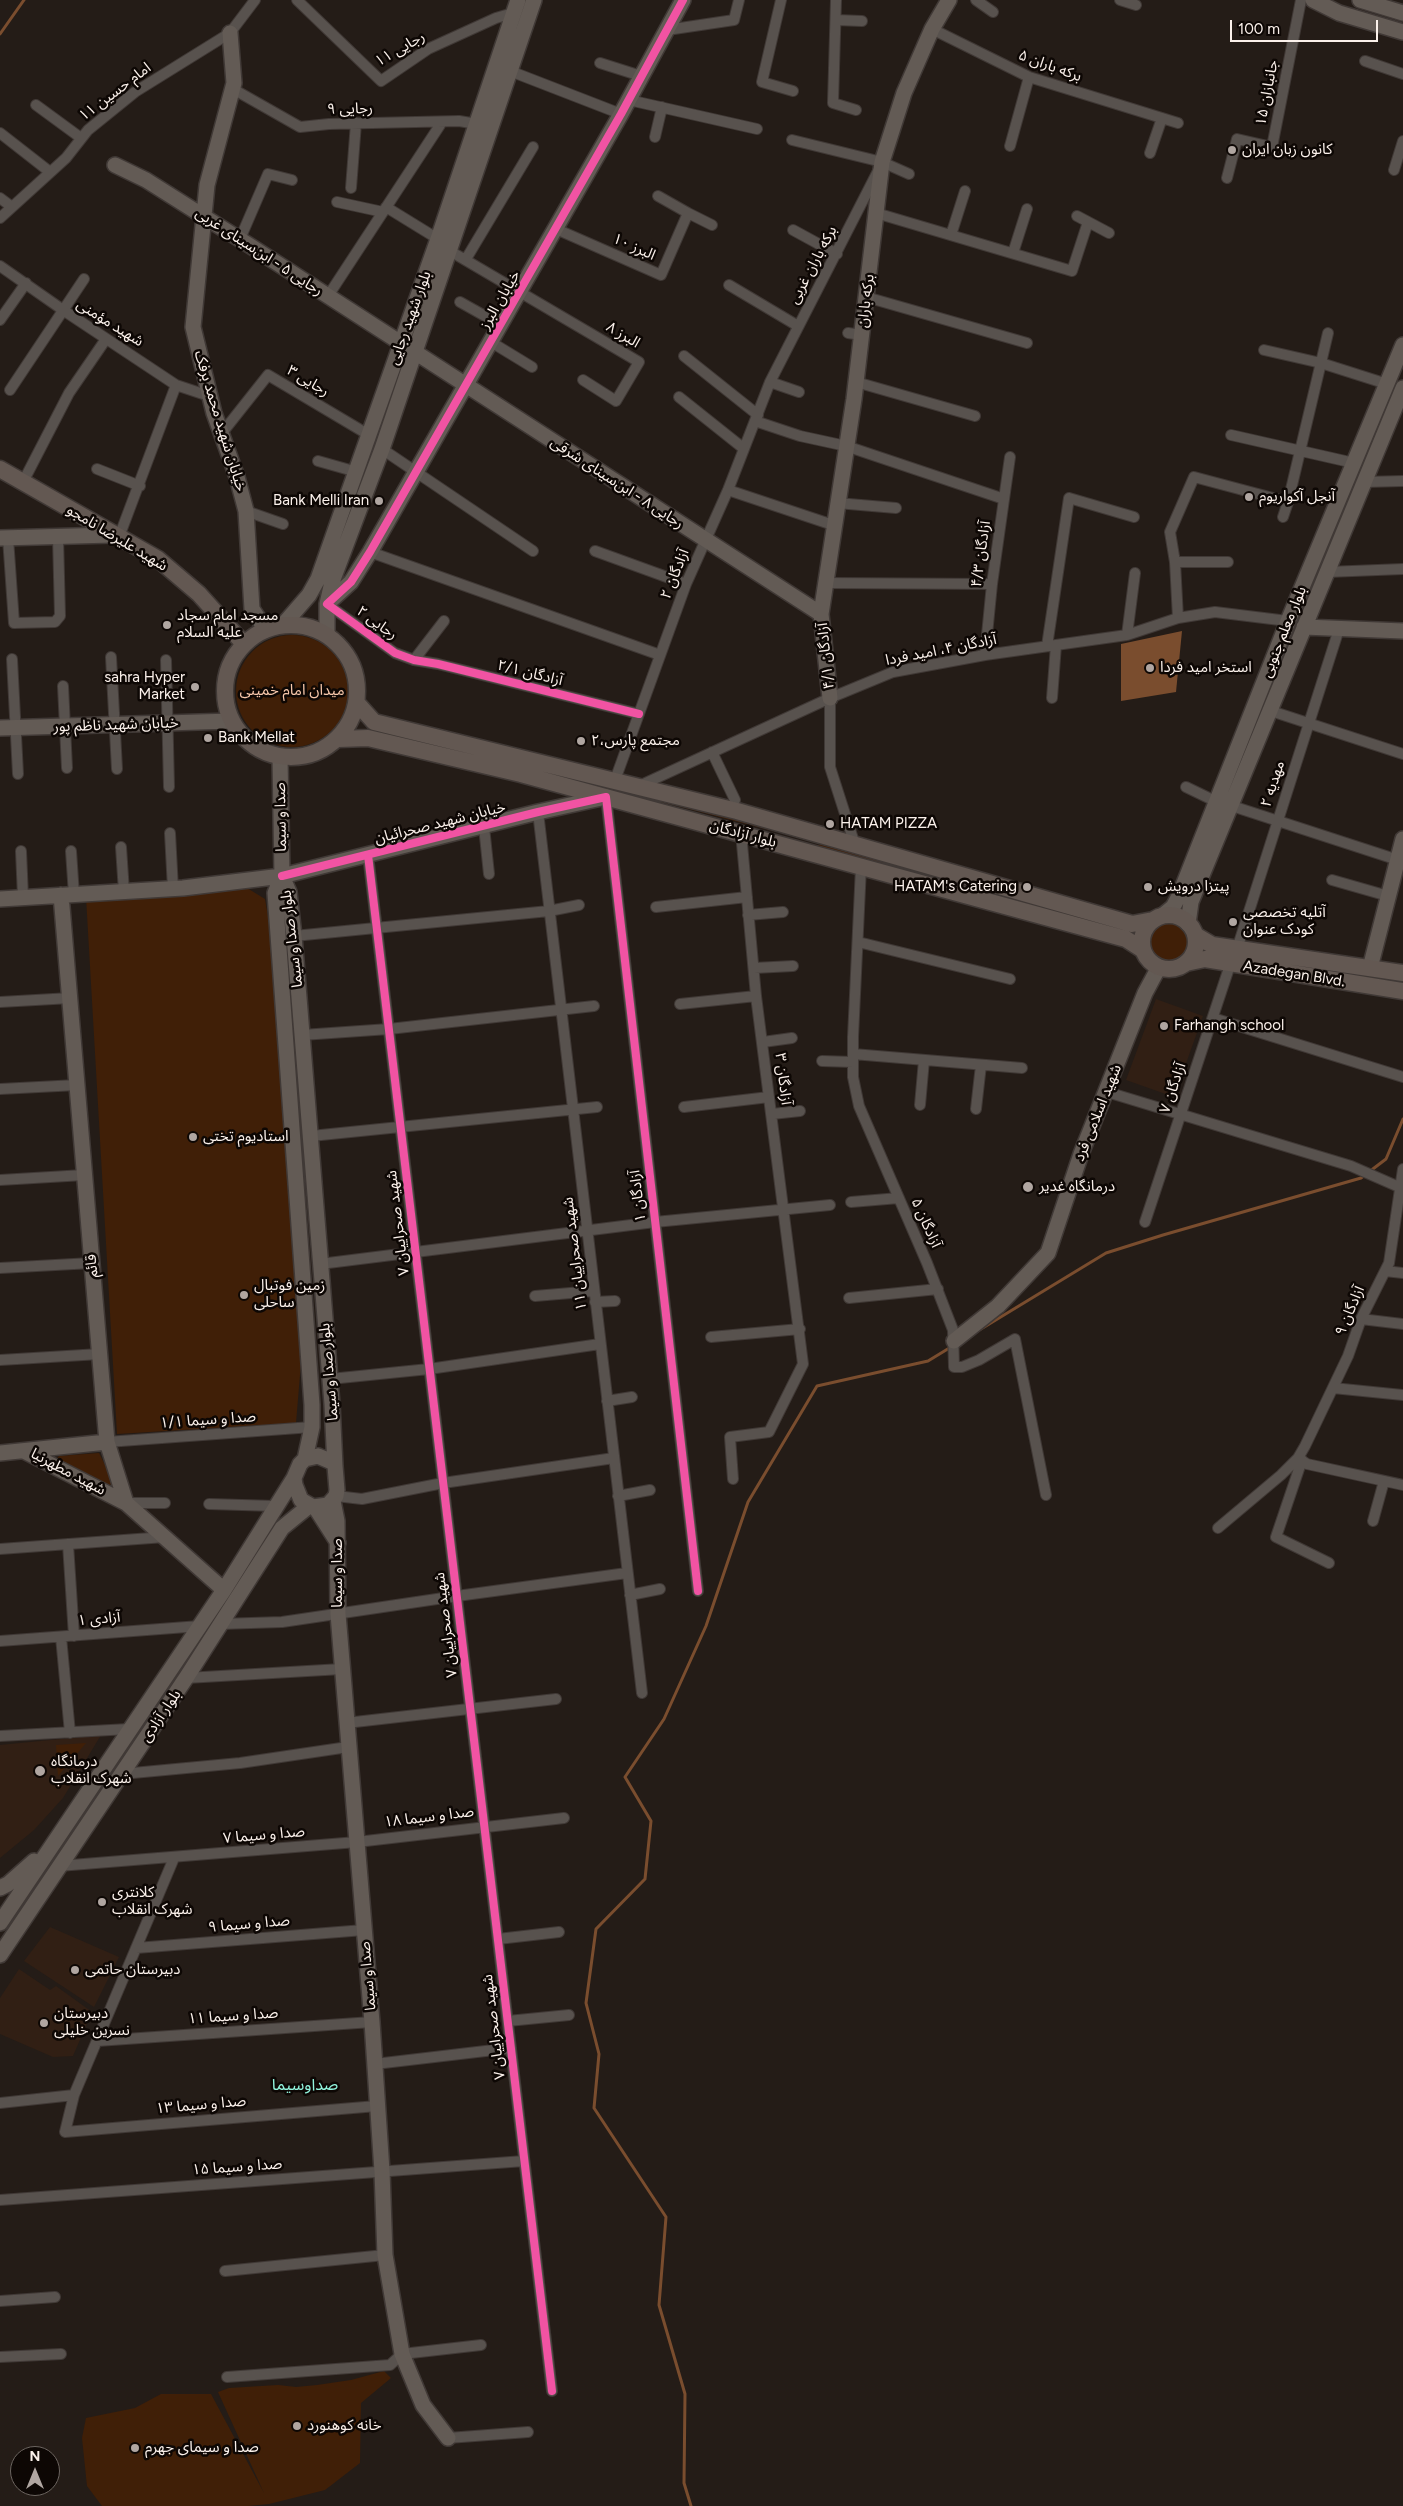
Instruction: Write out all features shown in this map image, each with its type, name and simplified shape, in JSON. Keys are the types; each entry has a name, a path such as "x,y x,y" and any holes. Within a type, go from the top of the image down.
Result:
{"main road":[{"name":"شهید علیرضا نامجو","path":"0,469 158,559 193,588 244,644"},
{"path":"283,625 313,628 327,635 342,648 353,664 358,683 357,703 351,722 338,739 314,753 301,757 280,757 260,750 244,738 232,722 225,702 225,681 232,661 244,644 266,630 283,625"},
{"name":"بلوار آزادگان","path":"357,703 374,722 531,769 606,797 1126,939 1143,950"},
{"name":"بلوار آزادگان","path":"338,739 368,738 531,769 615,780 791,827 1132,924 1158,918"},
{"path":"786,845 791,827"},
{"path":"1192,929 1194,953 1186,963 1174,969 1159,967 1151,963 1143,950 1144,932 1158,918 1180,917 1212,945 1403,973"},
{"name":"Azadegan Blvd.","path":"1186,963 1205,959 1230,965 1403,991"}],"street":[{"name":"امام حسین ۱۱","path":"0,218 50,172 88,130 135,92 230,33 256,0"},
{"name":"رجایی ۱۱","path":"297,0 381,81 428,49 496,18 515,7"},
{"name":"بلوار شهید رجایی","path":"327,635 327,604 332,582 382,449 535,0"},
{"name":"خیابان البرز","path":"327,604 351,582 370,552 556,229 683,0"},
{"path":"667,30 734,20 739,0"},
{"path":"781,0 762,82 793,91"},
{"path":"836,0 833,103 856,110"},
{"name":"برکه باران","path":"821,614 856,382 855,334 866,297 882,162 904,93 932,29 949,0"},
{"path":"976,0 993,12"},
{"path":"1120,0 1136,5"},
{"name":"جانبازان ۱۵","path":"1227,178 1236,139 1272,147 1301,0"},
{"path":"1313,0 1339,13 1403,32"},
{"path":"1360,0 1402,10"},
{"name":"بلوار شهید رجایی","path":"283,625 309,595 318,579 438,238 515,7"},
{"path":"836,20 862,21"},
{"name":"برکه باران ۵","path":"932,29 1029,77 1178,122"},
{"name":"خیابان شهید محمد برفک","path":"230,33 233,89 207,185 206,217 193,327 209,396 238,477 246,511 252,609 266,630"},
{"path":"1365,61 1403,74"},
{"path":"600,62 642,76"},
{"path":"510,71 621,114"},
{"path":"1010,146 1029,77"},
{"name":"رجایی ۹","path":"233,89 300,127 356,123 460,121 476,124"},
{"path":"629,100 757,129"},
{"path":"36,105 81,138"},
{"path":"655,137 662,107"},
{"path":"1150,153 1162,118"},
{"path":"328,296 442,122"},
{"path":"351,188 356,123"},
{"path":"0,133 50,172"},
{"path":"792,140 882,162 909,174"},
{"path":"1394,170 1403,141"},
{"path":"466,259 533,147"},
{"name":"برکه باران غربی","path":"770,382 882,162"},
{"name":"رجایی ۵ - ابن‌سینای غربی","path":"115,165 146,180 206,217 414,352"},
{"path":"240,239 268,174 292,180"},
{"path":"951,235 965,191"},
{"path":"658,196 712,225"},
{"path":"0,198 12,207"},
{"path":"338,202 384,210 438,238"},
{"path":"1013,253 1027,209"},
{"path":"876,212 1072,271 1088,222"},
{"name":"البرز ۱۰","path":"556,229 661,275 688,213"},
{"path":"1077,216 1110,233"},
{"path":"794,230 836,254"},
{"path":"450,251 521,290"},
{"name":"شهید مؤمنی","path":"0,266 62,310 176,385 209,396"},
{"path":"10,390 84,279"},
{"path":"0,320 26,283"},
{"path":"729,285 798,326"},
{"name":"البرز ۸","path":"521,290 639,362 616,401 583,380"},
{"path":"866,297 1027,343"},
{"path":"460,302 501,325"},
{"path":"1282,517 1288,502 1328,333"},
{"path":"23,482 69,393 106,339"},
{"path":"491,342 532,367"},
{"name":"بلوار معلم جنوبی","path":"1158,918 1173,907 1180,896 1288,621 1403,345"},
{"path":"1264,350 1321,363 1387,384"},
{"name":"رجایی ۸ - ابن‌سینای شرقی","path":"414,352 821,614"},
{"path":"684,356 757,418 800,436 846,446 1004,499"},
{"name":"رجایی ۳","path":"222,433 268,375 369,435"},
{"path":"770,382 799,392"},
{"name":"آزادگان ۲","path":"615,780 686,584 728,490 770,382"},
{"path":"856,382 975,416"},
{"path":"58,537 60,616 55,622 14,623 4,538 58,537 115,536 140,486 176,385"},
{"name":"بلوار معلم جنوبی","path":"1192,929 1191,902 1258,744 1364,482 1402,395"},
{"path":"679,397 743,448"},
{"path":"1231,435 1300,449 1354,464"},
{"path":"382,449 417,470 533,551"},
{"name":"آزادگان ۴/۳","path":"985,655 992,584 1010,457"},
{"path":"318,461 357,472"},
{"path":"97,469 140,486"},
{"path":"1178,618 1175,562 1170,532 1194,477 1288,502"},
{"path":"1364,482 1403,481"},
{"path":"728,490 833,525"},
{"path":"1052,698 1051,645 1069,498 1134,517"},
{"path":"837,503 896,508"},
{"path":"246,511 283,524"},
{"path":"595,551 686,584"},
{"path":"370,552 660,655"},
{"path":"1175,562 1228,562"},
{"path":"1327,572 1403,569"},
{"path":"1127,634 1135,573"},
{"path":"825,583 992,584"},
{"name":"رجایی ۲","path":"327,604 394,652 414,660"},
{"name":"آزادگان ۴، امید فردا","path":"639,786 830,698 893,672 985,655 1127,634 1178,618 1215,612 1288,621"},
{"name":"آزادگان ۴/۱","path":"821,614 830,698"},
{"path":"414,660 444,622"},
{"path":"1304,627 1403,631"},
{"name":"مهدیه ۲","path":"1237,949 1339,629"},
{"path":"111,657 117,769"},
{"path":"12,659 18,774"},
{"path":"166,660 169,787"},
{"name":"آزادگان ۲/۱","path":"414,660 438,664 639,714"},
{"path":"63,686 67,768"},
{"path":"830,698 830,767 854,845"},
{"path":"1271,711 1403,754"},
{"name":"خیابان شهید ناظم پور","path":"0,728 232,722"},
{"path":"1242,738 1258,744"},
{"path":"712,752 736,800"},
{"name":"صدا و سیما","path":"280,757 282,876"},
{"path":"1186,787 1217,802"},
{"name":"خیابان شهید صحرائیان","path":"0,899 173,889 282,876 538,812 606,797"},
{"name":"آزادگان ۱","path":"606,797 698,1591"},
{"path":"1232,806 1278,819 1398,869"},
{"name":"شهید صحراییان ۱۱","path":"538,812 642,1693"},
{"path":"484,827 490,874"},
{"path":"170,833 173,889"},
{"name":"آزادگان ۳","path":"733,1479 730,1437 768,1432 803,1364 756,996 741,833"},
{"path":"1370,968 1388,896 1398,869 1403,839"},
{"path":"121,847 124,892"},
{"path":"21,851 23,897"},
{"path":"68,895 71,851"},
{"name":"شهید صحراییان ۷","path":"368,855 552,2391"},
{"name":"آزادگان ۵","path":"862,867 853,1058 853,1077 859,1106 938,1289 953,1330 954,1367 962,1368 1015,1339 1046,1495"},
{"name":"بلوار صدا و سیما","path":"282,876 289,892 294,936 330,1379 335,1466"},
{"name":"بلوار صدا و سیما","path":"282,876 275,893 312,1405 311,1431 305,1459"},
{"path":"1332,880 1388,896"},
{"name":"قائم","path":"68,895 71,998 77,1085 107,1442 126,1503"},
{"path":"656,907 747,897"},
{"path":"294,936 377,930 549,911 579,905"},
{"path":"748,915 782,912"},
{"path":"858,942 1010,979"},
{"name":"آزادگان ۷","path":"1145,1222 1230,965"},
{"path":"754,968 793,966"},
{"name":"شهید اسلامی فرد","path":"954,1341 998,1306 1048,1254 1081,1154 1145,993 1159,967"},
{"path":"680,1004 756,996"},
{"path":"0,1002 71,998"},
{"path":"302,1036 389,1029 594,1006"},
{"path":"1213,1018 1403,1077"},
{"path":"763,1042 792,1038"},
{"path":"822,1061 853,1058 924,1060 1022,1068"},
{"path":"920,1105 924,1060"},
{"path":"976,1109 981,1065"},
{"path":"0,1089 77,1085"},
{"path":"1107,1092 1351,1166 1399,1187"},
{"path":"684,1107 769,1097"},
{"path":"311,1136 597,1107"},
{"path":"772,1114 800,1111"},
{"name":"آزادگان ۹","path":"1300,1459 1333,1388 1361,1319 1389,1263 1396,1224 1399,1187 1403,1172"},
{"path":"0,1180 84,1175"},
{"path":"850,1202 899,1198"},
{"path":"320,1264 655,1222 830,1205"},
{"path":"0,1268 92,1263"},
{"path":"1385,1271 1403,1273"},
{"path":"849,1298 938,1289"},
{"path":"535,1296 594,1291"},
{"path":"596,1302 615,1301"},
{"path":"1361,1319 1403,1324"},
{"path":"711,1337 800,1329"},
{"path":"330,1379 429,1369 600,1344"},
{"path":"0,1360 100,1354"},
{"path":"1333,1388 1403,1395"},
{"path":"607,1401 632,1397"},
{"path":"311,1431 314,1442 319,1445 331,1444 334,1439"},
{"name":"صدا و سیما ۱/۱","path":"107,1442 311,1431"},
{"name":"شهید مطهرنیا","path":"24,1451 107,1442"},
{"path":"0,1453 24,1451"},
{"name":"شهید مطهرنیا","path":"24,1451 126,1503"},
{"path":"334,1499 338,1482 335,1466 332,1462 318,1456 305,1459 300,1464 294,1478 297,1491 312,1507 338,1543"},
{"path":"312,1507 323,1507 334,1499 362,1499 443,1483 614,1458"},
{"path":"1300,1459 1307,1464 1403,1485"},
{"path":"1218,1528 1300,1459"},
{"path":"1300,1459 1276,1537 1329,1563"},
{"name":"بلوار آزادی","path":"0,1922 224,1590 294,1478"},
{"path":"1374,1521 1384,1481"},
{"path":"618,1496 650,1490"},
{"name":"صدا و سیما","path":"334,1499 338,1543 338,1614 372,2022 382,2171 385,2256 402,2354 422,2405 448,2438"},
{"path":"126,1503 165,1503"},
{"path":"126,1503 224,1590"},
{"path":"209,1504 275,1506"},
{"name":"بلوار آزادی","path":"0,1955 186,1678 282,1528 312,1507"},
{"path":"0,1549 165,1537"},
{"path":"68,1544 74,1636"},
{"path":"220,1624 282,1622 628,1573"},
{"path":"630,1595 660,1589"},
{"name":"آزادی ۱","path":"0,1641 200,1626"},
{"path":"61,1637 70,1733"},
{"path":"186,1678 342,1669"},
{"path":"346,1723 470,1707 556,1699"},
{"path":"0,1736 130,1729"},
{"path":"122,1774 240,1763 348,1747"},
{"path":"81,1801 96,1812"},
{"name":"صدا و سیما ۱۸","path":"357,1842 484,1825 564,1818"},
{"name":"صدا و سیما ۷","path":"59,1866 357,1842"},
{"path":"0,1888 8,1884 48,1849"},
{"path":"0,2103 74,2095 174,1858"},
{"name":"صدا و سیما ۹","path":"136,1948 364,1930"},
{"path":"498,1939 559,1932"},
{"path":"508,2022 569,2015"},
{"name":"صدا و سیما ۱۱","path":"97,2041 372,2022"},
{"path":"375,2064 511,2048"},
{"name":"صدا و سیما ۱۳","path":"74,2095 65,2132 377,2106"},
{"name":"صدا و سیما ۱۵","path":"0,2200 524,2161"},
{"path":"225,2271 385,2256"},
{"path":"0,2301 55,2297"},
{"path":"227,2377 390,2365 402,2354 481,2344"},
{"path":"0,2356 62,2354"},
{"path":"448,2438 528,2432"}],"shaded area":[{"name":"استخر امید فردا","path":"1182,631 1176,692 1121,701 1121,644"},
{"path":"1156,999 1203,1016 1174,1097 1126,1080"},
{"name":"درمانگاه شهرک انقلاب","path":"101,1735 63,1798 34,1830 0,1858 0,1745"},
{"name":"دبیرستان حاتمی","path":"50,1927 119,1957 94,2007 24,1961"},
{"name":"دبیرستان نسرین خلیلی","path":"19,1969 50,1990 56,1986 92,2012 73,2056 53,2057 0,2034 0,1998"}],"green space":[{"name":"میدان امام خمینی","path":"292,635 313,640 331,652 343,670 348,691 343,712 331,730 313,742 292,747 271,742 253,730 241,712 236,691 241,670 253,652 271,640"},
{"path":"543,776 583,780 751,821 777,832 670,804"},
{"path":"801,844 836,846 1123,926 1120,935"},
{"name":"استادیوم تختی","path":"231,887 247,888 265,899 269,922 302,1351 296,1423 117,1434 86,897"},
{"path":"1168,922 1179,925 1185,931 1188,942 1185,953 1179,959 1168,962 1157,959 1151,953 1148,942 1151,931 1157,925"},
{"path":"99,1453 114,1483 107,1486 56,1460 59,1456"},
{"path":"86,1743 58,1776 56,1745"},
{"path":"384,2371 391,2378 361,2403 360,2463 325,2490 269,2504 248,2506 102,2506 87,2486 82,2438 86,2418 135,2408 161,2394 211,2394 264,2493 218,2392 229,2388 317,2385 351,2380"}],"waterway":[{"path":"0,34 24,0"},
{"path":"976,1332 1106,1253 1361,1178 1386,1159 1403,1119"},
{"path":"691,2506 684,2483 685,2394 659,2305 666,2217 594,2108 599,2054 586,2003 596,1929 645,1879 651,1821 625,1777 664,1719 706,1626 748,1502 817,1386 928,1361 951,1347"}],"cycle path":[{"path":"639,714 438,664 414,660 395,653 327,604 351,582 370,552 621,114 683,0"},
{"path":"282,876 538,812 606,797 698,1591"},
{"path":"368,855 552,2391"}],"place":[{"name":"کانون زبان ایران","path":"1232,150"},
{"name":"آنجل آکواریوم","path":"1249,497"},
{"name":"Bank Melli Iran","path":"379,501"},
{"name":"مسجد امام سجاد علیه السلام","path":"167,625"},
{"name":"استخر امید فردا","path":"1150,668"},
{"name":"sahra Hyper Market","path":"195,687"},
{"name":"Bank Mellat","path":"208,738"},
{"name":"۲،مجتمع پارس","path":"581,741"},
{"name":"HATAM PIZZA","path":"830,824"},
{"name":"HATAM's Catering","path":"1027,887"},
{"name":"پیتزا درویش","path":"1148,887"},
{"name":"آتلیه تخصصی کودک عنوان","path":"1233,922"},
{"name":"Farhangh school","path":"1164,1026"},
{"name":"استادیوم تختی","path":"193,1137"},
{"name":"درمانگاه غدیر","path":"1028,1187"},
{"name":"زمین فوتبال ساحلی","path":"244,1295"},
{"name":"درمانگاه شهرک انقلاب","path":"40,1771"},
{"name":"کلانتری شهرک انقلاب","path":"102,1902"},
{"name":"دبیرستان حاتمی","path":"75,1970"},
{"name":"دبیرستان نسرین خلیلی","path":"44,2023"},
{"name":"خانه کوهنورد","path":"297,2426"},
{"name":"صدا و سیمای جهرم","path":"135,2448"}],"district":[{"name":"صداوسیما","path":"305,2085"}]}
